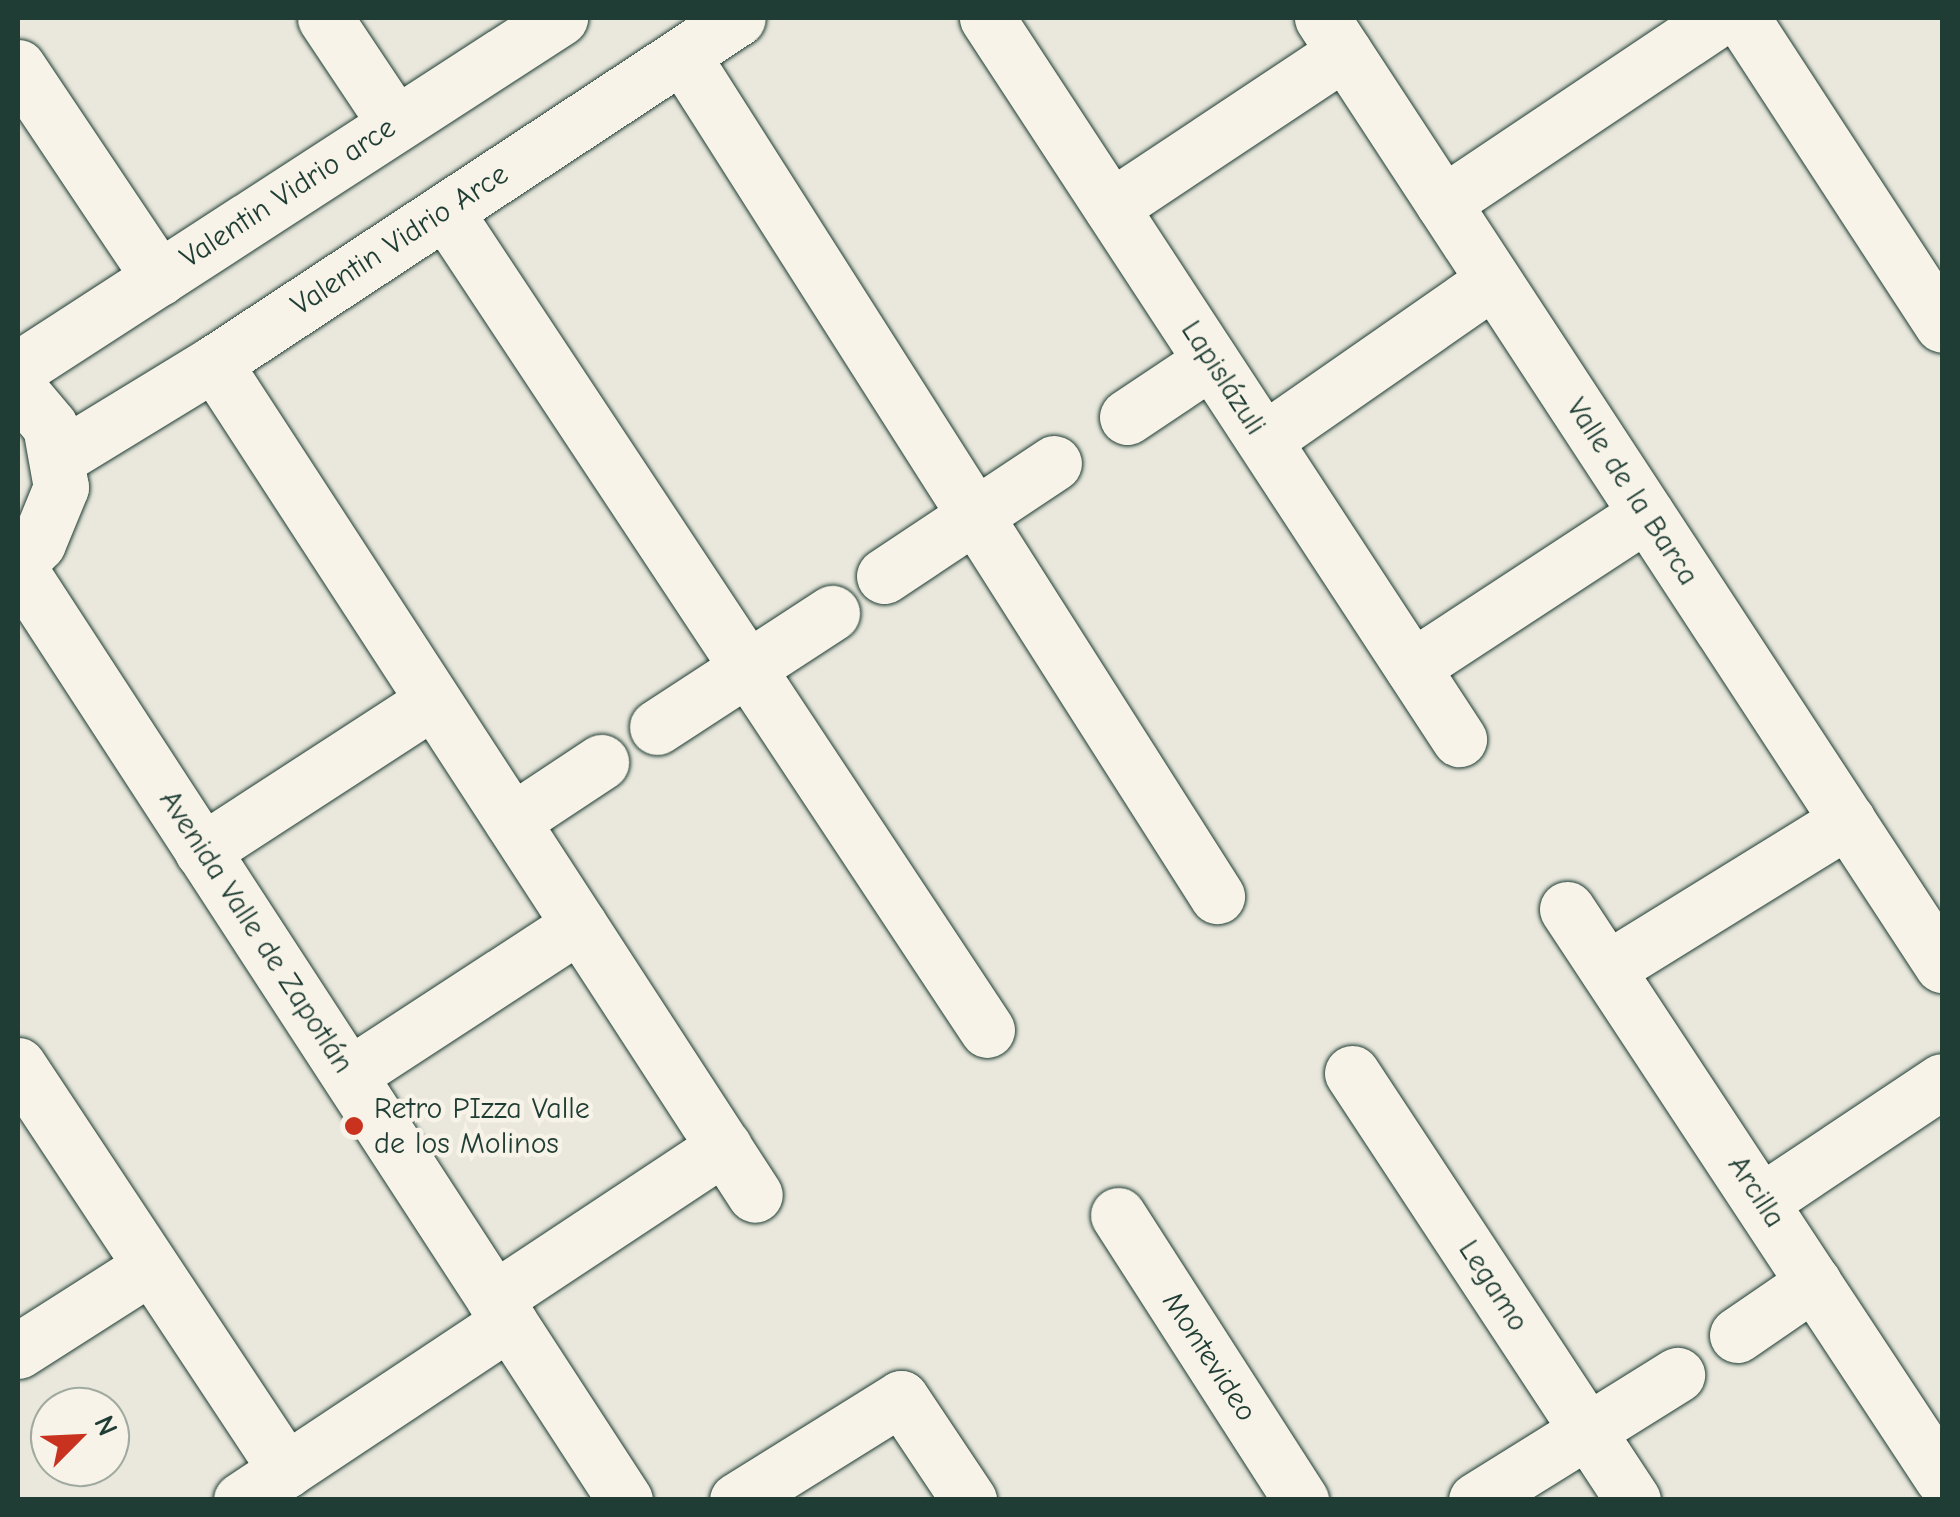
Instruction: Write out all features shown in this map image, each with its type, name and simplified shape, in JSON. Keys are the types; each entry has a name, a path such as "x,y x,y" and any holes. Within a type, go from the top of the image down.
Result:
{"street":[{"path":"325,18 395,123"},
{"name":"Valentin Vidrio arce","path":"18,369 560,18"},
{"name":"Valentin Vidrio Arce","path":"60,457 214,363 738,18"},
{"name":"Lapislázuli","path":"988,18 1459,739"},
{"path":"1442,202 1719,18"},
{"path":"1742,18 1942,326"},
{"path":"1112,208 1333,35"},
{"name":"Valle de la Barca","path":"1333,35 1942,965"},
{"path":"682,55 1217,896"},
{"path":"18,68 160,278"},
{"path":"445,210 987,1030"},
{"path":"1264,440 1493,280"},
{"path":"1127,417 1211,361"},
{"path":"214,363 755,1195"},
{"path":"18,388 50,426 60,457 53,517 18,565"},
{"path":"884,576 1054,463"},
{"path":"1412,667 1646,514"},
{"name":"Avenida Valle de Zapotlán","path":"18,565 625,1500"},
{"path":"658,727 746,665 832,613"},
{"path":"202,850 433,700"},
{"path":"512,821 600,762"},
{"path":"1607,969 1848,820"},
{"name":"Arcilla","path":"1567,909 1814,1282 1926,1418 1942,1478"},
{"path":"349,1075 579,925"},
{"path":"18,1065 286,1470"},
{"name":"Legamo","path":"1352,1073 1632,1500"},
{"path":"1762,1201 1942,1081"},
{"path":"241,1500 724,1146"},
{"name":"Montevideo","path":"1118,1216 1301,1500"},
{"path":"18,1351 150,1268"},
{"path":"1737,1335 1814,1282"},
{"path":"1476,1500 1586,1428 1677,1375"},
{"path":"738,1500 901,1398 969,1500"}],"place":[{"name":"Retro PIzza Valle de los Molinos","path":"354,1126"}]}
